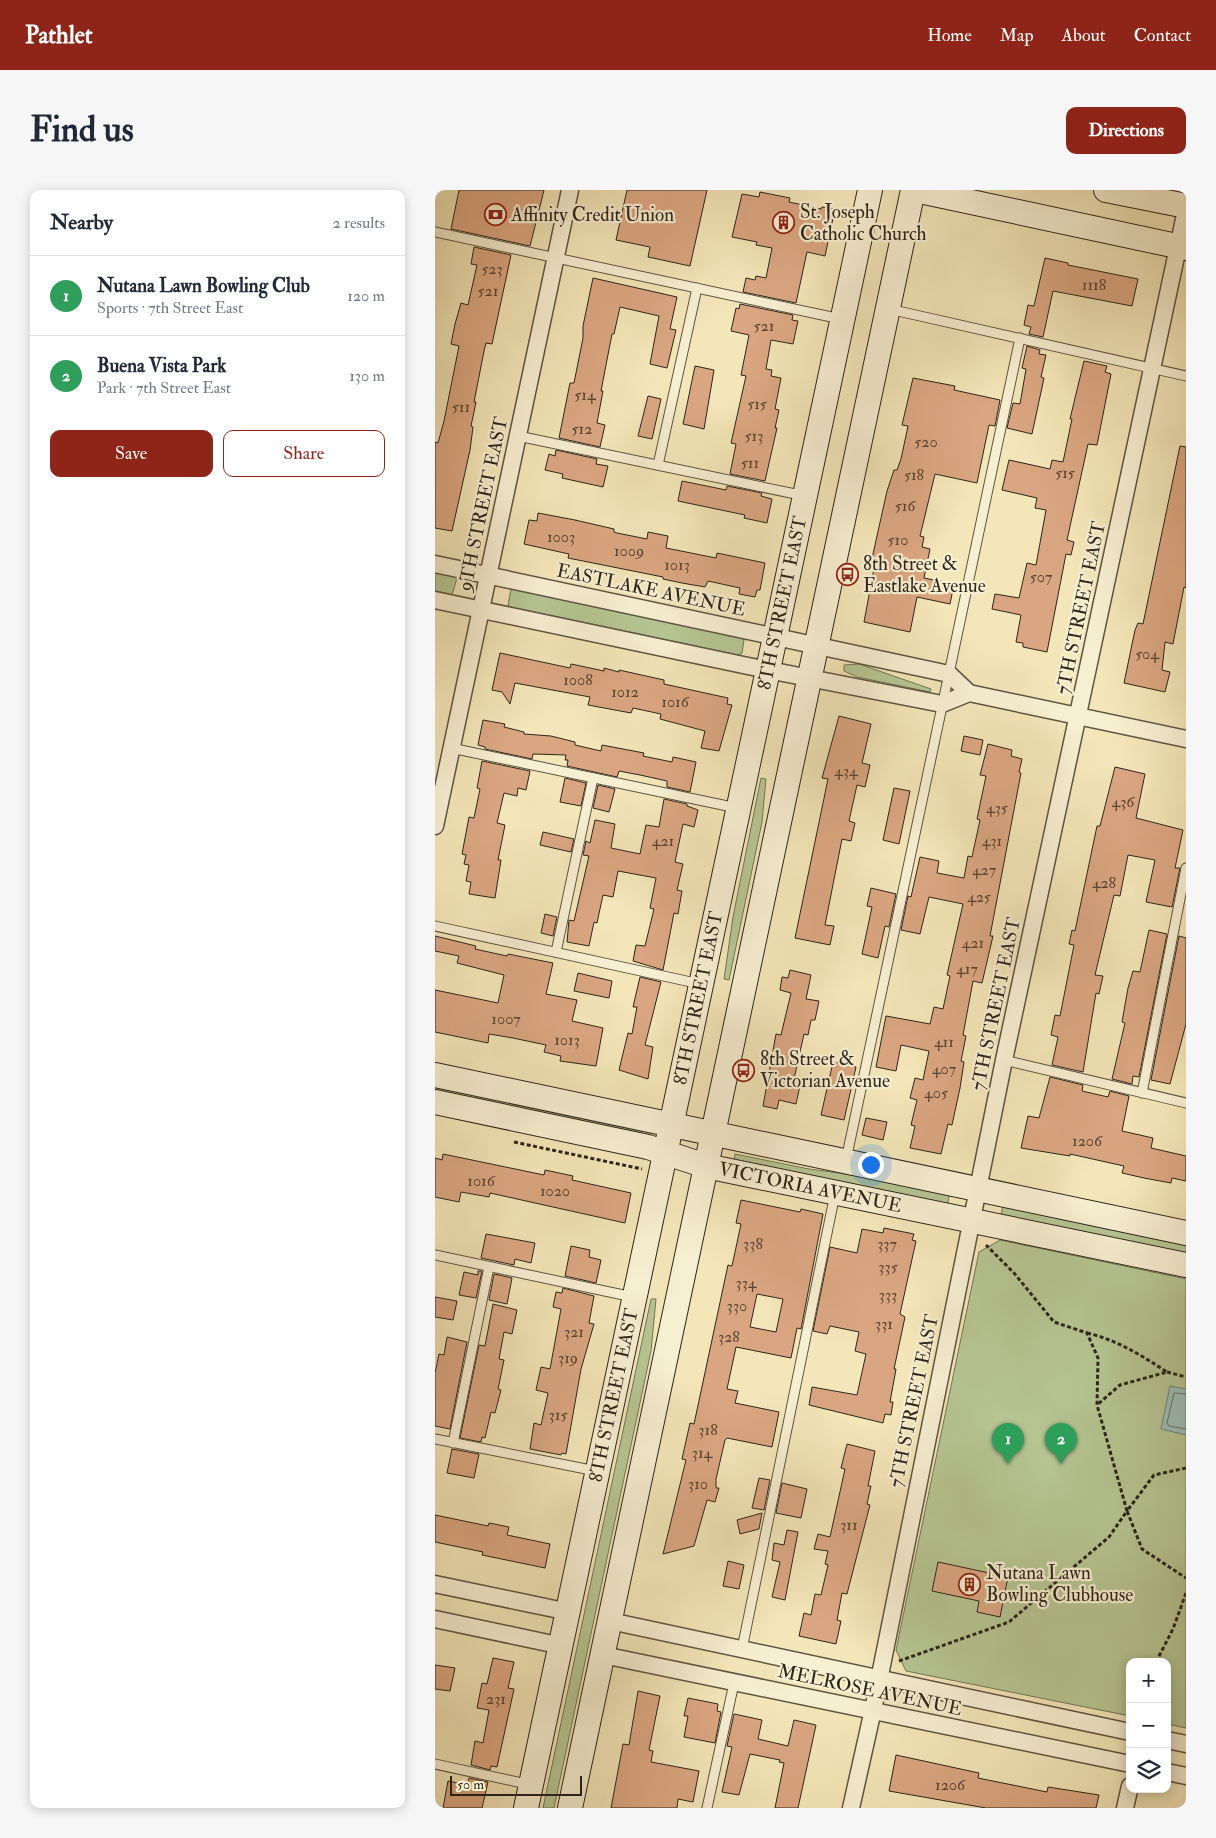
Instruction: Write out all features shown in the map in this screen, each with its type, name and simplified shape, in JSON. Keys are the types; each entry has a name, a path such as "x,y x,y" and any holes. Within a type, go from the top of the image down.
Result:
{"main road":[{"name":"8TH STREET EAST","path":"526,1808 667,1153 870,190"},
{"path":"570,1808 914,190 1182,248"},
{"path":"1106,190 1186,206"},
{"name":"VICTORIA AVENUE","path":"435,1075 1186,1234"},
{"name":"VICTORIA AVENUE","path":"435,1102 648,1146 706,1166 835,1192 970,1231 1186,1265"}],"street":[{"name":"9TH STREET EAST","path":"435,826 570,190"},
{"name":"7TH STREET EAST","path":"851,1808 873,1710 1004,1060 1152,368 1182,248 1186,210"},
{"name":"EASTLAKE AVENUE","path":"435,564 949,674"},
{"path":"435,600 942,704 969,692"},
{"path":"949,674 969,692 1186,738"},
{"path":"435,1584 569,1612"},
{"path":"435,1618 562,1646"},
{"name":"MELROSE AVENUE","path":"610,1621 1126,1731"},
{"name":"MELROSE AVENUE","path":"603,1655 1126,1763"},
{"path":"1171,1741 1186,1744"},
{"path":"1171,1773 1186,1776"},
{"path":"1125,1808 1128,1793"}],"lane":[{"path":"435,232 843,320"},
{"path":"658,465 697,288"},
{"path":"888,309 1186,376"},
{"path":"845,1163 1020,338"},
{"path":"518,436 805,496"},
{"path":"451,748 739,809"},
{"path":"556,952 593,778"},
{"path":"1142,1093 1186,868"},
{"path":"435,926 702,985"},
{"path":"1004,1060 1186,1102"},
{"path":"742,1650 835,1192"},
{"path":"435,1255 636,1297"},
{"path":"453,1443 489,1267"},
{"path":"435,1439 599,1472"},
{"path":"707,1808 734,1683"},
{"path":"435,1764 531,1785"}],"path":[{"path":"511,1141 643,1169"},
{"path":"970,1231 986,1244 1014,1273 1054,1322 1107,1338 1132,1350 1167,1372 1186,1377"},
{"path":"1087,1333 1099,1358 1097,1405 1127,1511 1142,1549 1186,1578"},
{"path":"1097,1405 1120,1385 1167,1372"},
{"path":"882,1660 896,1662 1009,1622 1109,1537 1154,1475 1186,1468"},
{"path":"1158,1658 1173,1629 1186,1593"}],"green space":[{"path":"435,571 454,575 457,578 452,595 435,591"},
{"path":"515,588 741,636 744,640 742,653 738,655 511,607 508,605 511,589"},
{"path":"859,664 931,689 930,692 857,677 844,671 844,665"},
{"path":"761,778 766,779 762,822 729,980 724,979 733,917"},
{"path":"435,1081 643,1126 641,1135 435,1092"},
{"path":"735,1154 809,1169 913,1183 950,1193 947,1206 734,1162"},
{"path":"1003,1204 1186,1240 1186,1258 1001,1216"},
{"path":"1000,1240 1186,1279 1186,1728 1171,1725 1171,1658 1126,1658 1126,1715 906,1671 896,1650 979,1252"},
{"path":"651,1299 656,1299 651,1351 554,1808 543,1808"}],"water":[{"path":"1170,1386 1186,1389 1186,1435 1161,1429"}],"building":[{"name":"Affinity Credit Union","path":"459,190 544,190 530,246 451,229"},
{"path":"627,190 707,190 690,266 648,257 650,247 616,240"},
{"name":"St. Joseph Catholic Church","path":"760,192 790,198 789,202 821,209 822,207 835,209 825,256 807,252 796,303 743,292 746,278 755,280 756,276 766,278 772,248 756,245 757,242 732,237 742,194 759,197"},
{"path":"474,247 511,255 492,344 486,343 484,351 474,402 476,402 471,426 473,427 470,450 452,531 435,528 435,442 438,443 444,421 459,346 451,344 455,324 461,303 468,305 477,265 471,264"},
{"path":"1045,258 1068,263 1068,265 1138,279 1132,306 1053,291 1043,337 1029,334 1031,327 1024,325 1028,305 1034,306"},
{"path":"593,278 677,297 670,329 676,330 667,368 650,364 659,316 620,307 614,334 612,334 601,391 603,391 597,423 605,425 600,447 559,438 570,383 574,383"},
{"path":"740,304 793,315 792,320 798,321 793,344 771,340 766,369 772,370 771,376 781,378 775,409 779,410 775,428 777,428 765,481 730,474 736,444 731,443 746,376 741,375 749,335 731,331 736,308 739,309"},
{"path":"1027,346 1040,350 1039,354 1046,355 1041,377 1044,378 1032,434 1007,428 1013,403 1020,404 1026,369 1022,368"},
{"path":"1084,361 1107,366 1105,372 1111,374 1097,445 1088,444 1067,540 1074,542 1071,555 1066,554 1047,652 1023,647 1023,643 1016,642 1021,615 992,609 995,594 1019,598 1027,563 1036,565 1046,510 1035,508 1037,498 1002,490 1009,460 1050,469 1052,460 1063,462 1072,419 1070,419"},
{"path":"695,366 714,370 704,429 683,424"},
{"path":"913,378 955,386 954,390 1000,400 995,426 989,425 977,483 935,474 920,536 924,537 922,547 930,549 924,578 954,584 950,604 917,597 910,632 864,622 875,563 871,563 887,491 894,470 897,470 901,459 908,426 902,425"},
{"path":"648,396 661,399 652,439 638,436"},
{"path":"1180,446 1186,447 1186,588 1184,587 1173,644 1165,642 1162,670 1170,672 1165,692 1124,683 1135,630 1138,623 1143,624"},
{"path":"556,450 597,459 596,464 608,466 603,487 562,478 563,474 545,470 549,454 555,456"},
{"path":"682,481 726,490 727,486 762,493 761,496 772,499 767,523 744,518 745,515 678,501"},
{"path":"538,513 614,529 614,532 617,533 647,539 648,532 668,536 666,548 716,558 717,553 765,563 760,590 757,590 755,597 739,594 740,588 708,581 705,587 682,583 663,579 663,577 568,558 569,554 524,544 529,520 537,521"},
{"path":"500,653 570,668 571,664 604,671 604,668 619,672 619,670 664,680 664,684 728,698 727,704 732,705 719,751 701,748 705,731 660,719 661,714 633,708 631,713 588,705 590,697 515,683 510,704 502,692 492,690"},
{"path":"839,716 871,724 862,763 870,765 865,787 857,785 849,821 855,823 851,841 842,839 825,925 834,926 830,945 795,938 828,779 822,778"},
{"path":"483,720 505,724 504,727 524,732 524,734 551,736 575,742 575,745 601,751 602,745 644,753 643,756 672,762 673,757 696,762 690,792 667,787 667,781 640,775 619,771 617,777 567,766 568,760 565,760 566,755 533,754 532,759 485,749 485,747 478,745"},
{"path":"964,736 983,740 980,755 961,751"},
{"path":"988,744 1012,750 1011,756 1022,759 1019,772 1021,773 990,936 993,936 982,983 973,981 963,1035 966,1036 961,1061 964,1062 960,1088 952,1125 948,1124 941,1154 910,1148 915,1126 911,1125 917,1100 910,1098 915,1078 923,1080 929,1051 901,1045 896,1071 876,1067 886,1016 930,1024 934,1007 943,1009 950,976 947,975 963,904 929,897 920,934 901,930 908,896 911,897 920,857 939,861 937,873 964,878 968,856 972,857 980,820 977,819 986,776 980,775"},
{"path":"482,761 530,771 526,790 518,788 517,796 504,793 497,823 505,825 498,860 501,860 495,898 469,894 471,882 466,881 469,865 464,864 466,855 462,854 469,817 474,818 480,789 477,788"},
{"path":"1115,767 1145,774 1136,818 1183,830 1175,868 1180,868 1172,907 1146,902 1155,860 1128,855 1120,896 1114,895 1095,975 1103,976 1099,994 1096,993 1083,1072 1052,1065 1058,1037 1051,1035 1055,1015 1060,1016 1074,945 1069,944 1072,930 1075,931 1097,826 1100,826"},
{"path":"565,778 586,783 581,806 560,802"},
{"path":"598,785 615,789 609,812 593,808"},
{"path":"894,788 910,791 899,844 883,840"},
{"path":"664,799 687,804 687,806 698,810 694,827 683,824 675,862 683,864 677,890 682,891 678,914 674,913 663,970 633,961 636,945 645,946 654,909 650,908 656,878 618,871 613,897 603,895 597,923 594,922 589,946 567,942 569,920 574,921 589,856 583,855 586,841 590,843 595,820 615,824 611,848 640,854 646,825 659,827"},
{"path":"543,832 574,839 571,852 540,845"},
{"path":"871,888 896,894 889,927 885,926 878,958 862,954 872,907 867,906"},
{"path":"545,914 557,917 553,936 541,933"},
{"path":"1149,930 1167,934 1139,1077 1133,1076 1132,1084 1112,1079 1125,1023 1122,1022 1128,988 1133,971 1140,972"},
{"path":"435,936 476,946 475,949 553,963 546,994 577,1000 572,1021 603,1028 596,1066 560,1061 561,1056 544,1052 546,1045 513,1038 489,1034 488,1043 435,1032 435,990 498,1003 504,975 457,963 459,956 435,951"},
{"path":"1179,936 1186,938 1186,1024 1170,1084 1151,1080"},
{"path":"790,970 811,975 806,999 819,1001 815,1020 811,1020 808,1035 804,1034 794,1079 801,1081 796,1104 779,1100 777,1109 763,1106 776,1034 781,1035 791,993 780,990 782,977 788,978"},
{"path":"578,973 612,981 609,998 574,991"},
{"path":"640,977 661,982 645,1045 653,1047 648,1079 619,1070 628,1033 632,1034 637,1007 633,1007"},
{"path":"833,1062 856,1067 844,1120 821,1115"},
{"path":"1050,1077 1083,1085 1082,1091 1108,1097 1110,1091 1129,1096 1122,1131 1153,1138 1151,1148 1186,1156 1186,1181 1172,1178 1171,1183 1144,1178 1122,1173 1124,1166 1070,1154 1070,1156 1021,1148 1028,1116 1039,1118"},
{"path":"866,1118 887,1122 883,1140 862,1135"},
{"path":"443,1154 544,1175 545,1170 573,1176 572,1180 631,1193 625,1223 490,1193 489,1197 461,1192 459,1202 435,1197 435,1158 442,1160"},
{"path":"741,1200 800,1212 801,1209 823,1214 801,1329 797,1328 791,1358 736,1347 727,1389 738,1391 735,1403 779,1412 772,1447 727,1438 716,1479 716,1488 719,1488 715,1502 707,1500 694,1546 663,1554 686,1460 682,1459 690,1423 694,1424 728,1265 732,1266 741,1224 736,1223","holes":["757,1294 783,1299 776,1332 750,1327"]},
{"path":"884,1228 914,1234 912,1240 916,1241 900,1314 905,1317 894,1369 896,1369 890,1402 893,1402 891,1415 885,1414 883,1423 809,1405 812,1387 857,1395 866,1354 855,1351 859,1332 830,1326 827,1334 813,1331 830,1247 857,1253 862,1229 883,1233"},
{"path":"486,1234 535,1243 531,1263 515,1259 514,1265 481,1258"},
{"path":"571,1246 590,1250 589,1257 601,1260 596,1283 565,1276"},
{"path":"478,1271 482,1271 476,1298 459,1295 464,1272 478,1275"},
{"path":"494,1274 512,1278 507,1304 489,1300"},
{"path":"563,1288 594,1296 589,1323 594,1324 581,1369 566,1454 562,1453 561,1455 530,1449 534,1423 541,1425 548,1393 536,1390 541,1367 550,1369 561,1309 553,1307 556,1292 562,1293"},
{"path":"435,1297 457,1301 453,1320 435,1317"},
{"path":"493,1304 517,1310 512,1334 504,1332 499,1359 504,1360 498,1389 501,1390 495,1413 491,1412 485,1438 482,1437 481,1442 460,1438 479,1345 485,1346"},
{"path":"447,1337 467,1342 450,1429 435,1426 435,1373 439,1354 444,1355"},
{"path":"847,1444 875,1451 868,1486 871,1486 867,1504 870,1505 847,1594 842,1593 837,1620 841,1621 836,1644 799,1636 804,1613 811,1615 815,1594 821,1595 828,1565 825,1564 828,1551 814,1549 818,1534 830,1537 845,1469 841,1468"},
{"path":"452,1449 479,1454 474,1478 447,1473"},
{"path":"759,1478 770,1480 764,1510 752,1508"},
{"path":"782,1483 807,1489 801,1518 776,1513"},
{"path":"762,1513 759,1529 740,1534 737,1520"},
{"path":"435,1515 488,1526 489,1523 509,1527 507,1535 550,1544 545,1568 482,1555 483,1552 435,1542"},
{"path":"787,1530 798,1532 785,1600 772,1597 780,1562 772,1560 774,1543 784,1545"},
{"path":"728,1561 744,1565 739,1589 723,1586"},
{"name":"Nutana Lawn Bowling Clubhouse","path":"938,1562 1008,1577 1000,1617 977,1612 979,1601 932,1591"},
{"path":"493,1658 514,1662 508,1688 514,1689 497,1767 491,1766 490,1770 471,1765 475,1741 483,1743 489,1710 477,1708 482,1683 487,1684"},
{"path":"435,1665 455,1668 450,1691 435,1689"},
{"path":"638,1691 660,1696 649,1750 653,1751 651,1762 699,1771 693,1802 678,1799 677,1808 611,1808 623,1744 629,1745"},
{"path":"688,1698 718,1704 717,1711 721,1712 715,1743 684,1737 688,1716 684,1716"},
{"path":"734,1714 762,1720 758,1739 788,1746 794,1720 816,1725 798,1808 775,1808 784,1763 779,1762 780,1760 750,1754 739,1795 722,1792 732,1747 727,1746"},
{"path":"896,1755 979,1773 978,1778 1047,1792 1048,1787 1099,1795 1096,1808 986,1808 889,1791"},
{"path":"469,1778 488,1782 482,1808 443,1808 448,1781 467,1785"}],"place":[{"name":"Affinity Credit Union","path":"495,215"},
{"name":"St. Joseph Catholic Church","path":"784,223"},
{"name":"8th Street & Eastlake Avenue","path":"847,575"},
{"name":"8th Street & Victorian Avenue","path":"744,1070"},
{"name":"Nutana Lawn Bowling Club","path":"1008,1464"},
{"name":"Buena Vista Park","path":"1061,1464"},
{"name":"Nutana Lawn Bowling Clubhouse","path":"970,1584"}]}
